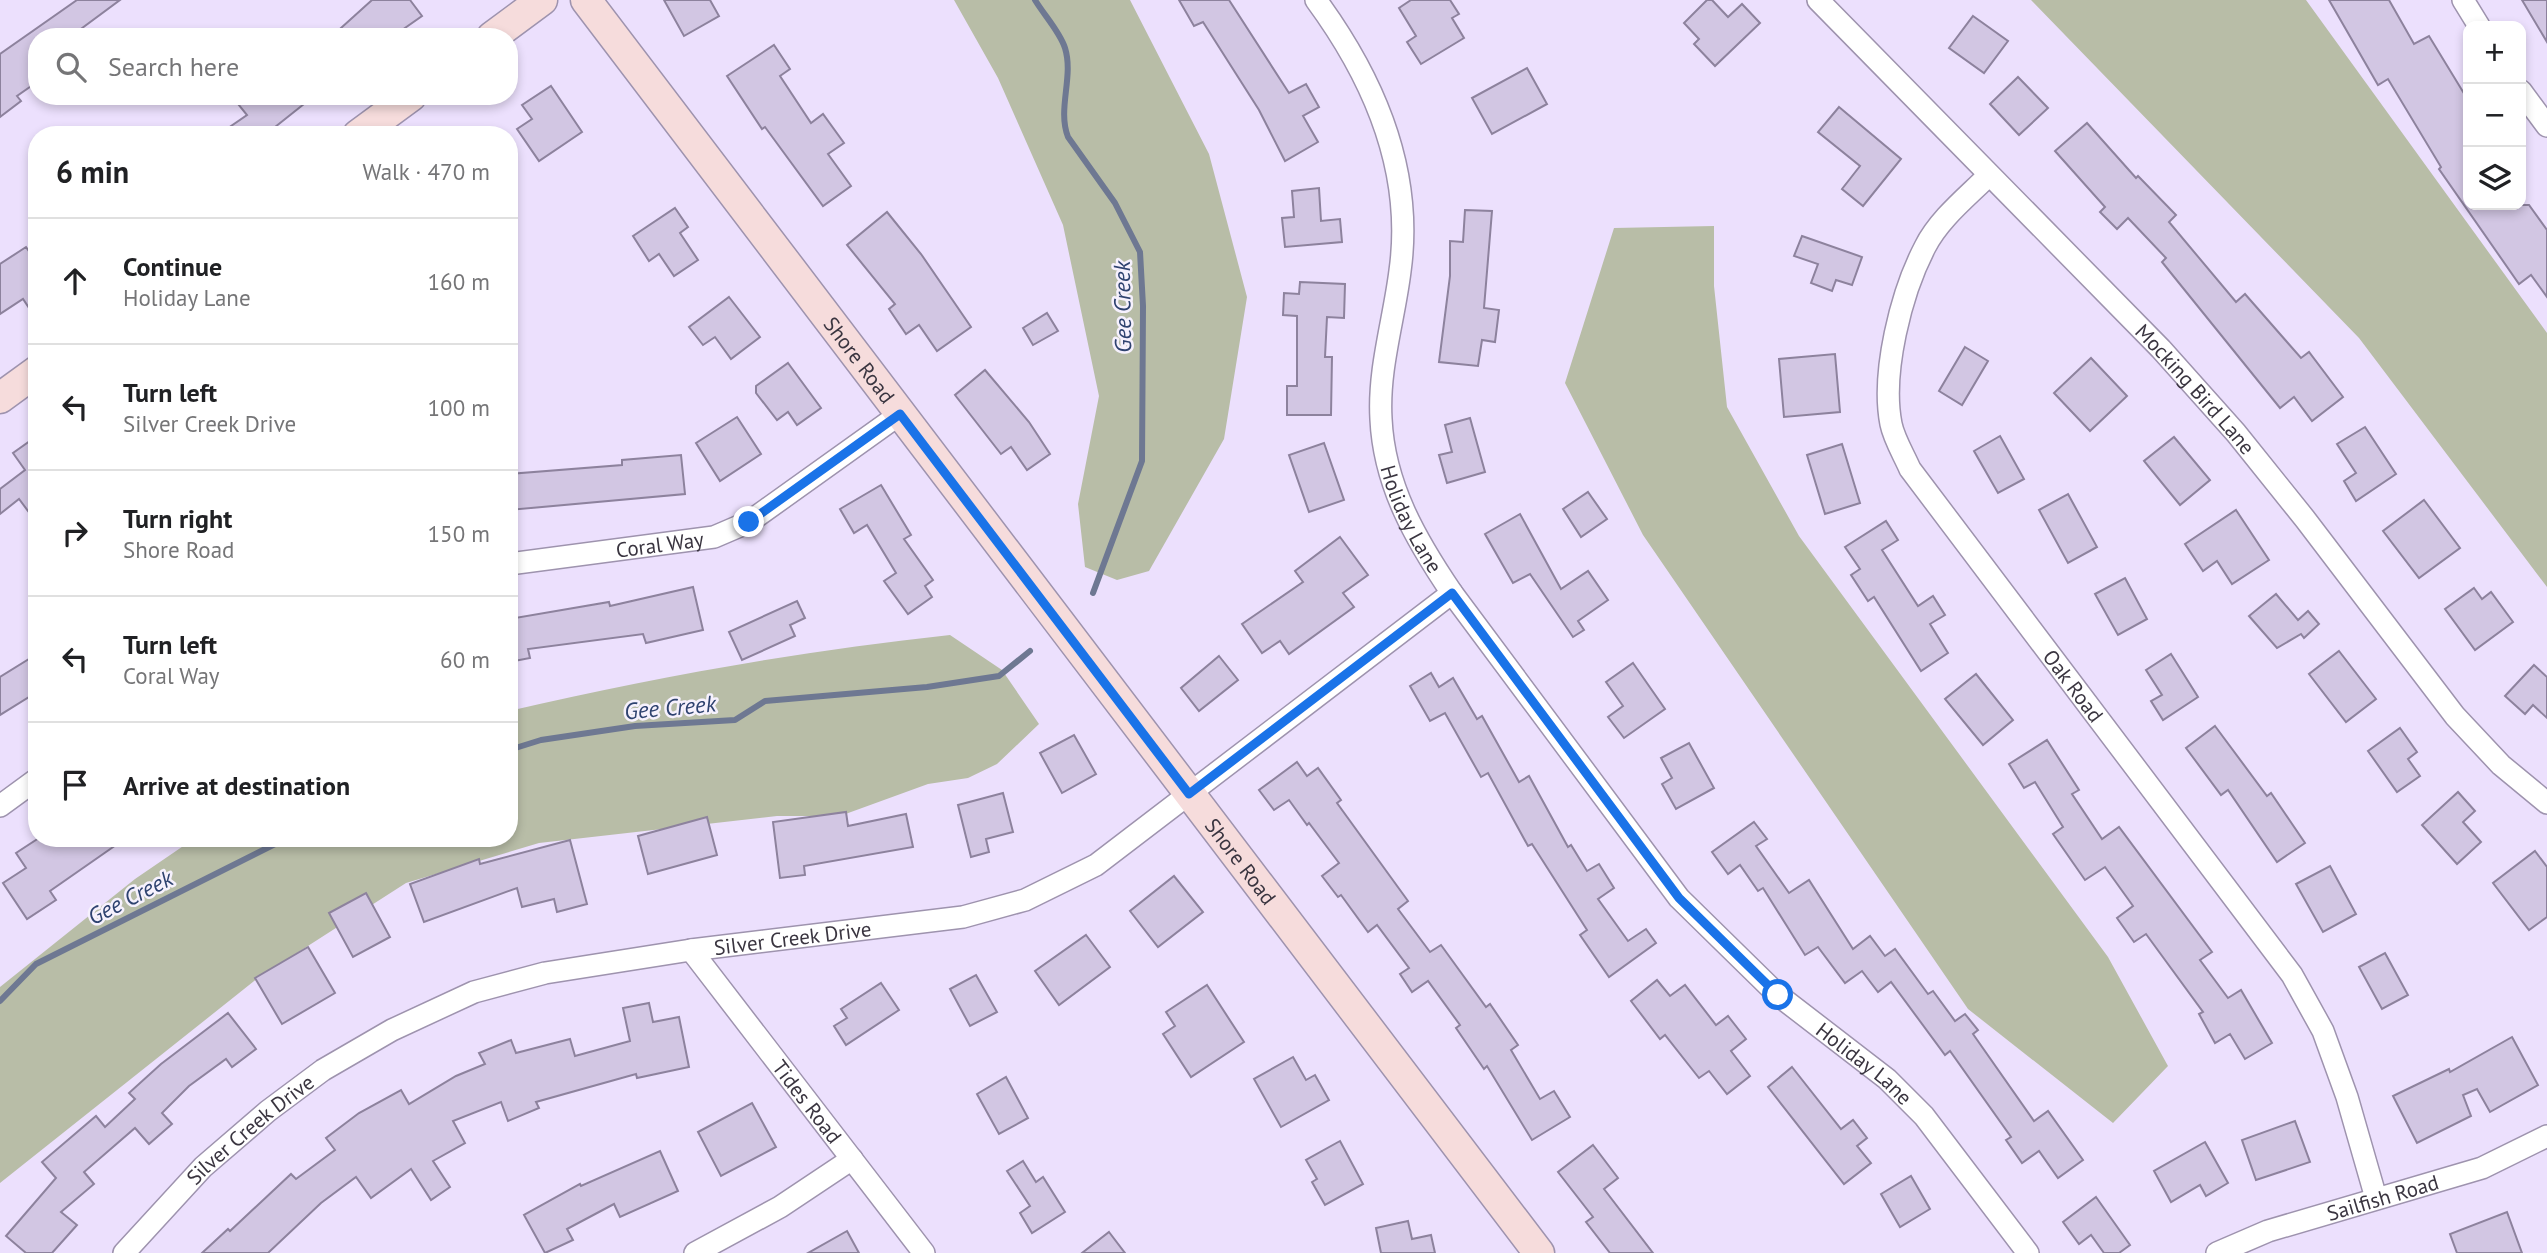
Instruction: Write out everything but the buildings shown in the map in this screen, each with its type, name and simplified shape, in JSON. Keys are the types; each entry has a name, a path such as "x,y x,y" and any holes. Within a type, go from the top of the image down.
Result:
{"street":[{"path":"504,28 542,0"},
{"name":"Shore Road","path":"586,0 1539,1253"},
{"name":"Holiday Lane","path":"1316,0 1344,38 1376,97 1392,146 1402,203 1401,268 1382,383 1381,419 1387,458 1401,507 1420,545 1452,593 1679,898 1778,995 1887,1079 1924,1116 2028,1253"},
{"name":"Mocking Bird Lane","path":"1818,0 2161,349 2219,414 2305,519 2455,716 2501,765 2547,803"},
{"path":"2463,0 2476,21"},
{"path":"2526,98 2547,126"},
{"path":"370,126 399,105"},
{"name":"Oak Road","path":"1989,175 1948,216 1925,246 1911,285 1887,381 1891,426 1910,469 2292,975 2323,1031 2347,1097 2376,1198"},
{"path":"0,398 28,378"},
{"name":"Coral Way","path":"518,564 714,537 749,522 900,414"},
{"name":"Silver Creek Drive","path":"124,1253 203,1167 268,1111 323,1070 392,1030 474,992 545,973 691,950 962,917 1025,900 1096,865 1452,593"},
{"path":"0,806 28,786"},
{"name":"Tides Road","path":"691,950 924,1253"},
{"name":"Sailfish Road","path":"2217,1253 2269,1231 2482,1168 2547,1136"},
{"path":"695,1253 780,1207 852,1159"}],"green space":[{"path":"954,0 1130,0 1209,154 1247,297 1224,439 1149,571 1117,580 1085,567 1078,504 1099,396 1063,225 998,78"},
{"path":"2031,0 2306,0 2547,333 2547,587 2359,338"},
{"path":"1714,226 1714,286 1727,407 1799,536 2108,957 2168,1066 2113,1123 1968,1009 1643,535 1565,383 1614,228"},
{"path":"950,635 1002,670 1039,724 997,764 968,778 928,784 840,816 777,816 539,843 406,883 258,978 0,1183 0,987 135,879 182,847 518,847 518,709 728,666"}],"waterway":[{"name":"Gee Creek","path":"1035,0 1065,48 1068,70 1064,115 1068,137 1115,203 1140,252 1143,306 1142,461 1093,593"},
{"name":"Gee Creek","path":"518,747 541,740 635,726 735,720 765,701 927,687 999,676 1030,651"},
{"name":"Gee Creek","path":"0,1001 36,964 269,847"}],"route":[{"path":"749,522 900,414 1189,794 1452,593 1679,898 1726,948 1778,995"}]}
